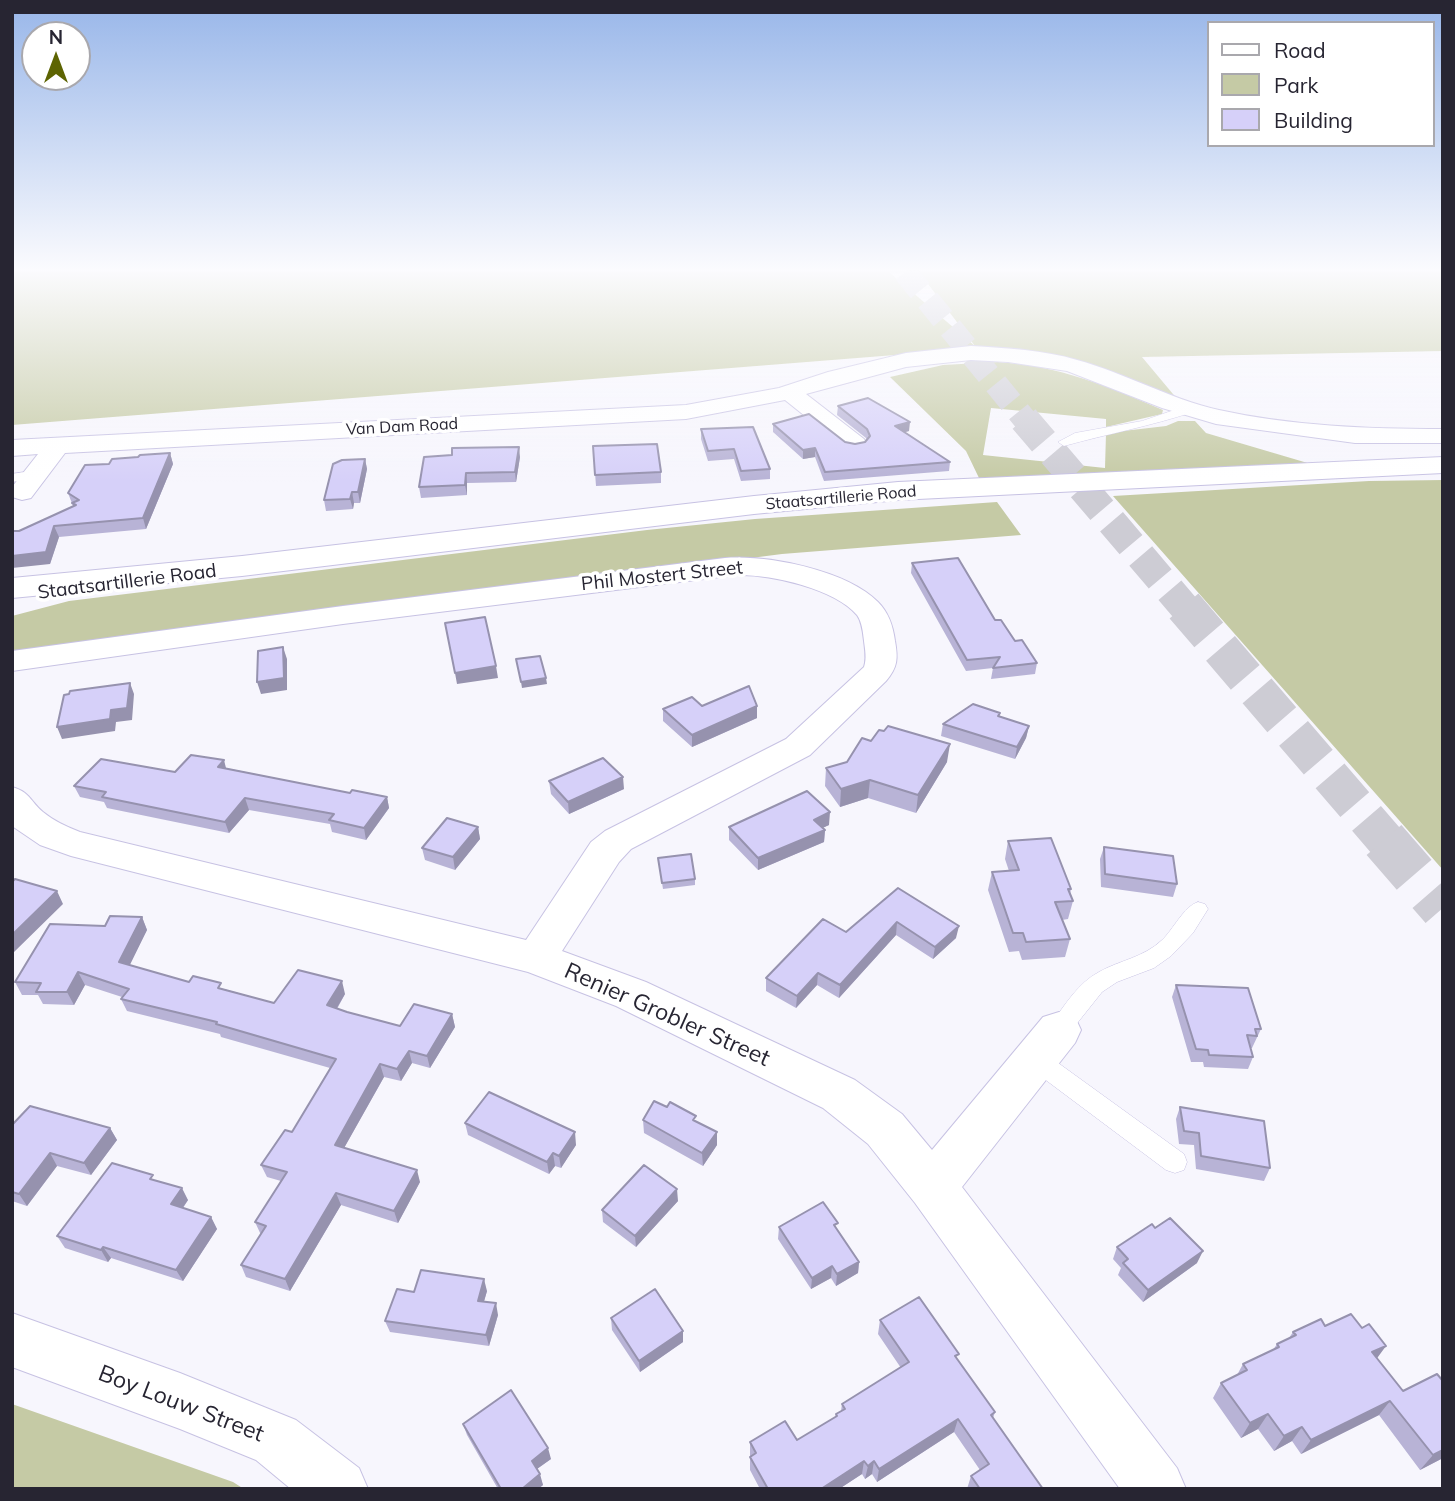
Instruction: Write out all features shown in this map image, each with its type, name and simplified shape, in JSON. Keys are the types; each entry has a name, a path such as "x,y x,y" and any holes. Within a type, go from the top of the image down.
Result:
{"street":[{"name":"Van Dam Road","path":"12,448 686,412 789,392 906,360 971,353 1008,355 1072,365 1216,417 1294,430 1355,436 1443,436"},
{"path":"789,392 855,444"},
{"path":"24,481 55,446"},
{"name":"Staatsartillerie Road","path":"12,588 242,566 754,505 898,491 1443,465"},
{"name":"Staatsartillerie Road","path":"12,597 167,579 242,566"},
{"name":"Phil Mostert Street","path":"12,661 343,615 714,568 754,566 779,571 854,597 870,610 879,630 881,668 798,747 618,840 605,852 536,958"},
{"name":"Renier Grobler Street","path":"12,799 18,809 44,832 71,843 536,958 632,994 839,1094 885,1129 932,1187 1156,1489"},
{"path":"932,1187 1047,1045"},
{"name":"Boy Louw Street","path":"12,1340 180,1401 276,1440 338,1489"}],"lane":[{"path":"1064,442 1080,436 1144,424 1189,409"},
{"path":"1175,1162 1047,1045 1088,991 1115,973 1137,967 1164,952 1181,936 1198,909"}],"green space":[{"path":"12,342 970,342 975,346 972,342 1443,342 1443,351 1142,357 1178,400 1102,371 933,352 12,425"},
{"path":"998,362 1063,373 1103,385 1163,410 1162,414 1106,427 1106,419 991,408 983,455 1105,468 1106,433 1166,426 1178,421 1195,421 1206,433 1311,464 979,478 966,451 890,377 943,365"},
{"path":"1443,480 1443,870 1113,496 1369,481"},
{"path":"997,502 1021,535 782,554 12,653 12,616 69,601 647,530 755,519"},
{"path":"12,1404 233,1482 244,1489 12,1489"}],"building":[{"path":"868,398 910,422 895,426 950,462 825,472 815,448 803,450 773,424 809,414 845,442 865,442 870,436 867,429 838,406"},
{"path":"753,427 770,469 741,471 734,449 708,451 701,429"},
{"path":"657,444 661,472 595,475 593,446"},
{"path":"519,447 515,472 466,473 465,485 419,487 424,457 452,455 452,448"},
{"path":"170,453 143,518 54,526 46,552 12,556 12,531 19,531 76,505 72,503 79,500 68,493 85,465 109,464 112,459"},
{"path":"365,459 358,492 352,492 350,499 324,500 333,464 342,460"},
{"path":"958,558 995,620 1001,620 1015,641 1022,640 1037,663 993,668 1000,657 967,660 912,563"},
{"path":"485,617 496,666 455,673 445,623"},
{"path":"283,647 284,678 257,682 258,651"},
{"path":"540,656 546,678 521,682 516,659"},
{"path":"130,683 127,708 111,710 110,719 57,727 64,695 70,691"},
{"path":"749,686 757,706 692,735 663,709 692,697 702,706"},
{"path":"973,704 1029,726 1017,747 943,724"},
{"path":"888,726 950,744 918,795 870,780 841,789 826,768 847,762 862,738 871,741 879,730 884,731"},
{"path":"191,755 224,760 218,767 350,793 352,790 387,797 364,828 329,820 334,814 245,798 225,822 102,797 106,792 74,786 101,759 175,772"},
{"path":"603,758 623,777 568,802 549,781"},
{"path":"807,791 830,812 814,820 825,830 758,858 729,827"},
{"path":"447,818 478,827 453,857 422,848"},
{"path":"1051,838 1071,889 1068,889 1073,901 1055,902 1070,939 1026,942 1023,933 1013,933 992,872 1019,870 1008,841"},
{"path":"1104,847 1173,856 1177,884 1105,874"},
{"path":"691,854 695,879 662,883 658,858"},
{"path":"15,879 57,891 12,935 12,882"},
{"path":"898,888 959,926 935,947 897,922 840,985 818,973 797,996 766,978 823,919 846,932"},
{"path":"110,916 142,917 119,962 189,982 193,976 221,983 218,988 274,1003 298,970 342,981 327,1005 400,1026 414,1004 452,1014 427,1056 409,1051 397,1069 380,1064 335,1145 417,1170 394,1211 336,1193 285,1279 241,1265 266,1226 255,1222 287,1172 261,1165 285,1130 292,1132 336,1059 216,1024 217,1022 121,999 129,989 78,972 67,992 36,992 41,983 15,982 50,924 105,926"},
{"path":"1176,985 1248,988 1261,1029 1255,1029 1257,1036 1247,1035 1253,1057 1209,1055 1208,1050 1196,1049"},
{"path":"489,1092 575,1132 559,1156 553,1153 547,1162 465,1123"},
{"path":"654,1101 667,1107 670,1102 696,1116 693,1120 717,1132 702,1153 643,1120"},
{"path":"30,1106 110,1128 84,1163 50,1153 19,1194 12,1192 12,1125"},
{"path":"1180,1107 1264,1121 1270,1168 1201,1156 1199,1133 1184,1131"},
{"path":"112,1163 153,1175 150,1179 182,1188 171,1204 211,1217 176,1270 57,1236"},
{"path":"644,1165 677,1189 635,1236 602,1210"},
{"path":"823,1202 838,1223 834,1225 859,1262 837,1274 832,1266 812,1278 779,1227"},
{"path":"1170,1218 1203,1251 1148,1290 1123,1263 1128,1259 1117,1247 1152,1224 1155,1228"},
{"path":"421,1270 484,1279 478,1301 496,1303 486,1335 385,1321 397,1289 414,1292"},
{"path":"655,1289 683,1331 639,1361 611,1318"},
{"path":"919,1297 959,1354 955,1356 995,1412 991,1415 1043,1489 980,1489 971,1476 989,1464 958,1419 879,1469 874,1461 868,1466 864,1461 821,1489 768,1489 750,1457 756,1453 750,1442 785,1421 797,1440 837,1416 836,1414 845,1409 842,1404 909,1362 880,1320"},
{"path":"1351,1314 1362,1328 1369,1324 1386,1346 1372,1352 1403,1391 1437,1374 1443,1381 1443,1450 1433,1455 1390,1401 1311,1440 1302,1427 1284,1436 1268,1414 1250,1423 1221,1383 1247,1370 1243,1364 1279,1347 1277,1344 1296,1335 1293,1332 1321,1319 1325,1326"},
{"path":"511,1390 548,1448 532,1461 540,1474 522,1489 501,1489 463,1424"}],"tunnel":[{"path":"962,342 1026,421"},
{"path":"1024,419 1185,608"},
{"path":"1184,606 1386,841"},
{"path":"1384,840 1443,908"}]}
